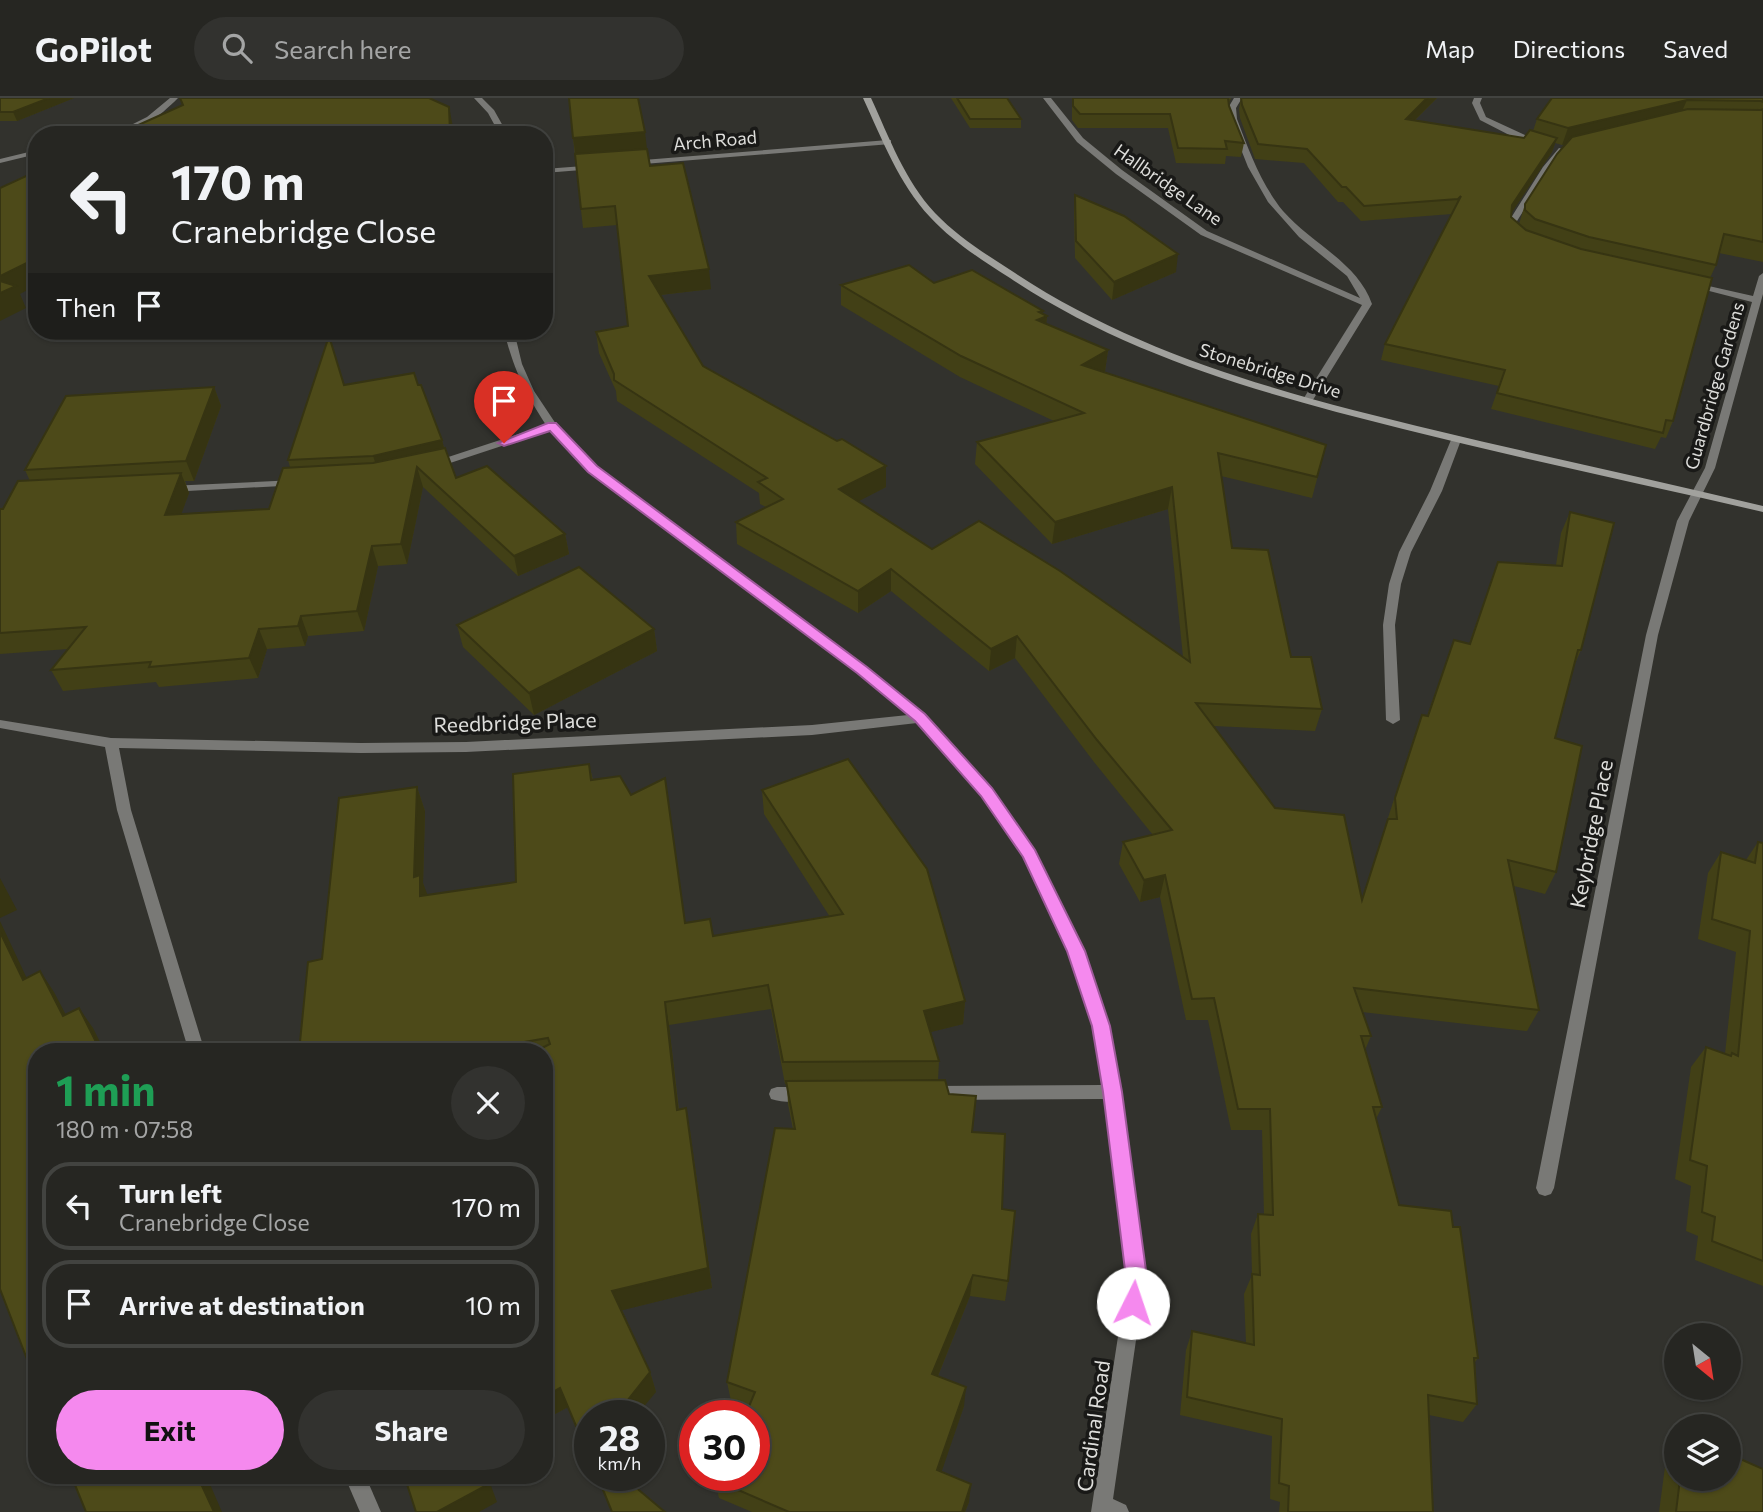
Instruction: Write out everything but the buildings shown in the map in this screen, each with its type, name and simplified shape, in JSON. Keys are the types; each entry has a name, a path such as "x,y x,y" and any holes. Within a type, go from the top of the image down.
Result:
{"street":[{"path":"136,126 150,120 174,98"},
{"path":"478,98 499,126"},
{"name":"Stonebridge Drive","path":"867,98 888,142 925,206 967,245 1020,283 1074,314 1154,350 1223,376 1307,401 1456,440 1763,509"},
{"name":"Hallbridge Lane","path":"1047,98 1080,141 1129,180 1204,233 1367,304"},
{"path":"1238,98 1232,108 1233,118 1259,184 1278,210 1304,237 1356,280 1365,294 1367,304 1307,401"},
{"path":"1478,98 1476,103 1483,118 1522,138 1562,150 1574,147"},
{"name":"Arch Road","path":"624,164 888,142"},
{"path":"1525,241 1512,230 1513,221 1546,169 1562,150"},
{"path":"0,161 28,154"},
{"path":"553,170 610,165"},
{"path":"1758,300 1763,276"},
{"name":"Guardbridge Gardens","path":"1681,282 1758,300 1710,468 1699,494"},
{"name":"Cardinal Road","path":"511,340 517,363 529,391 552,426 593,469 862,670 920,718 987,792 1030,854 1076,951 1101,1026 1113,1092 1136,1278 1108,1510"},
{"path":"424,467 457,460 552,426"},
{"path":"1394,720 1389,625 1395,583 1405,552 1436,491 1456,440"},
{"path":"152,490 302,482"},
{"name":"Keybridge Place","path":"1545,1188 1652,635 1683,521 1699,494"},
{"name":"Reedbridge Place","path":"0,724 111,743 361,748 466,747 812,730 920,718"},
{"path":"111,743 124,810 194,1043"},
{"path":"917,1093 1113,1092"},
{"path":"777,1094 819,1094"},
{"path":"358,1484 371,1512"}],"route":[{"path":"504,443 552,426 593,469 862,670 920,718 987,792 1030,854 1076,951 1101,1026 1113,1092 1136,1278 1133,1303"}]}
